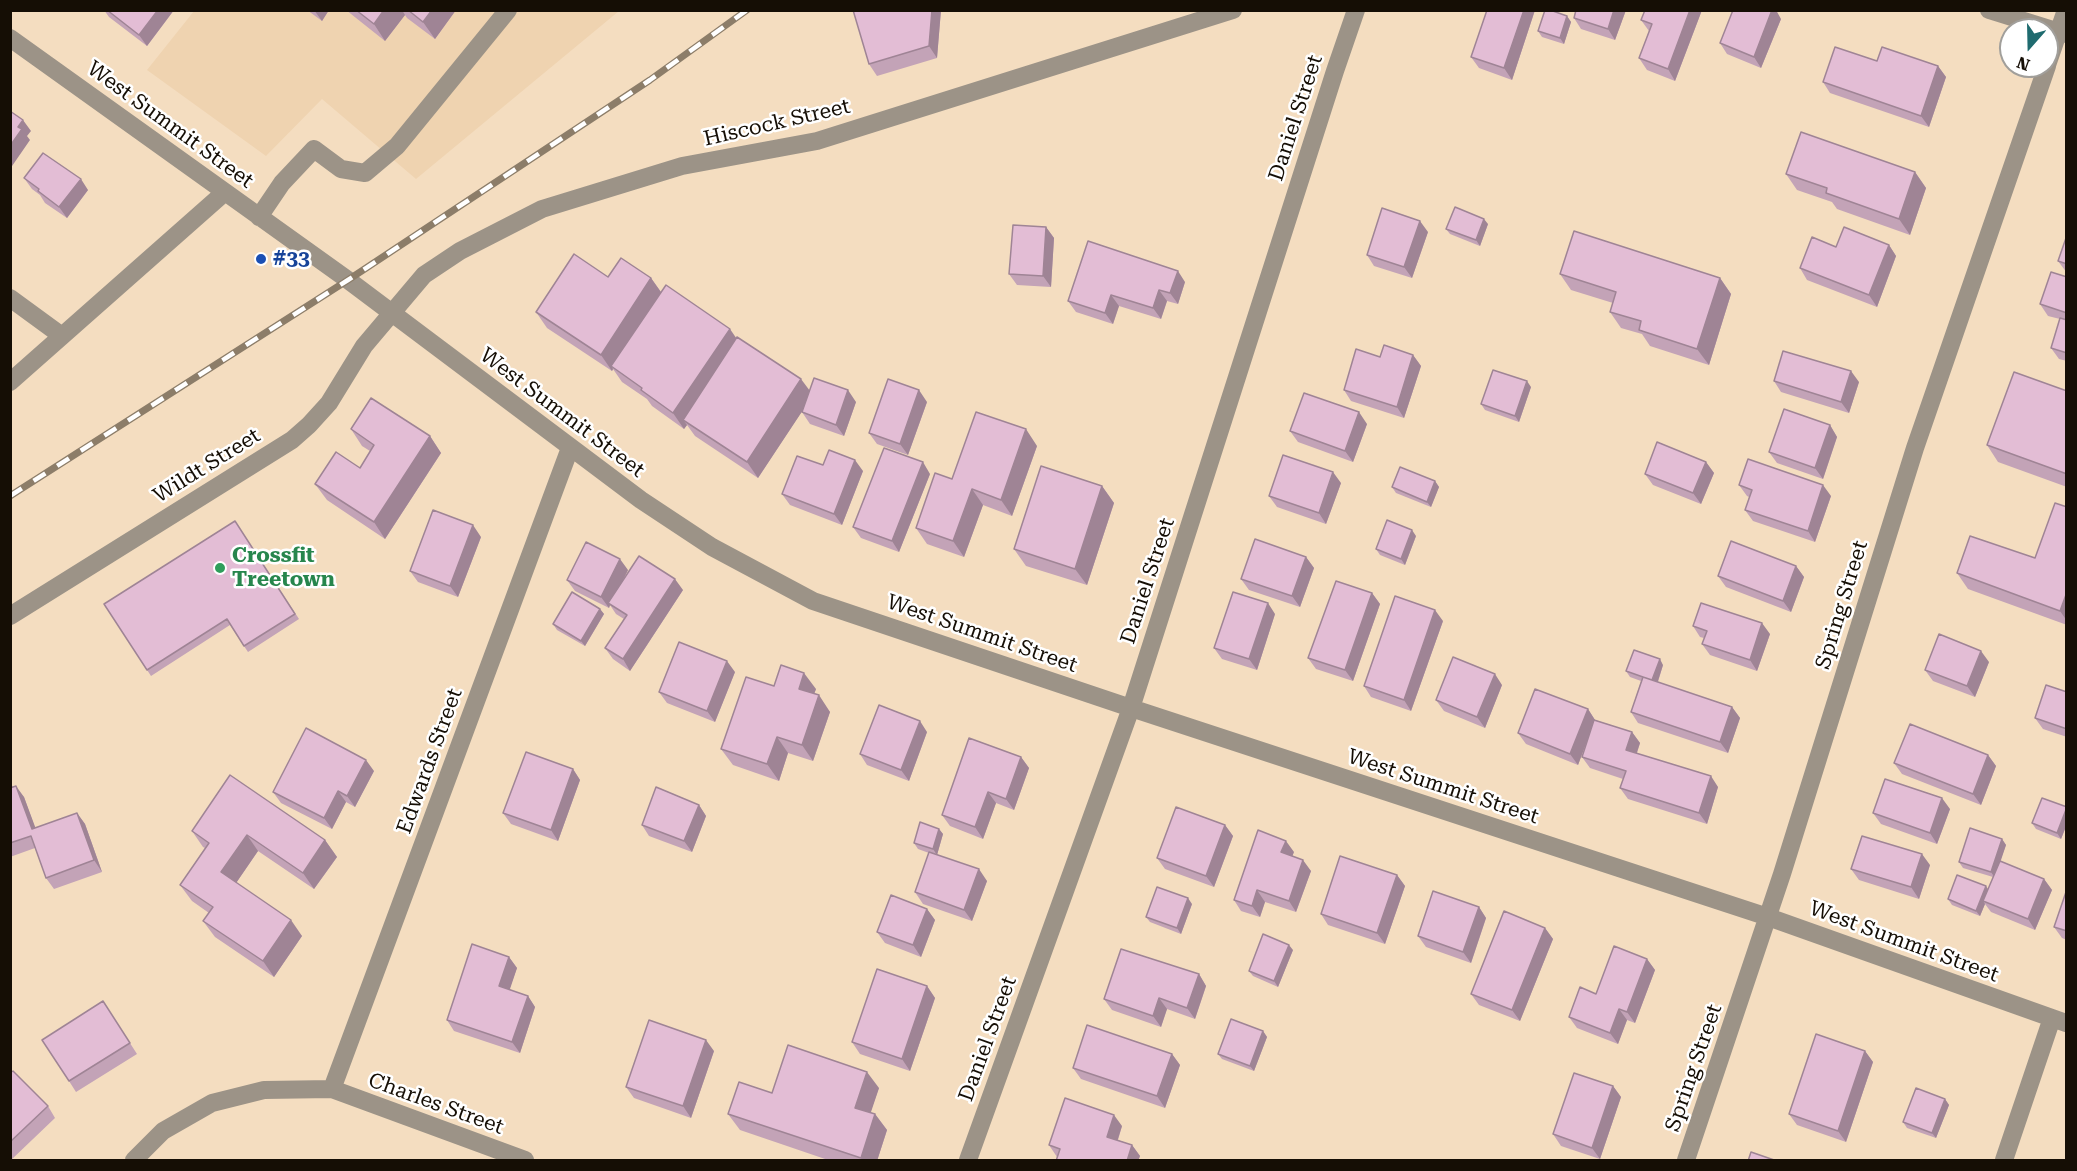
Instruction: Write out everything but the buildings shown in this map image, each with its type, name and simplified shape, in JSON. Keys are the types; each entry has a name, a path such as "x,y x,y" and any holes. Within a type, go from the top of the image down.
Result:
{"street":[{"path":"259,217 282,183 314,149 341,169 365,174 397,146 508,10"},
{"name":"Hiscock Street","path":"391,314 424,275 451,257 542,209 682,166 817,141 1233,10"},
{"name":"Daniel Street","path":"968,1161 1131,708 1356,10"},
{"path":"1989,10 2062,33"},
{"name":"Spring Street","path":"2062,33 2066,10"},
{"name":"West Summit Street","path":"10,38 225,192 641,500 712,547 813,601 1768,917 2060,1021"},
{"name":"Spring Street","path":"1686,1161 1768,917 1915,448 2043,78"},
{"path":"10,382 225,192"},
{"path":"10,298 62,336"},
{"name":"Wildt Street","path":"10,616 292,440 329,403 364,346 391,314"},
{"name":"Edwards Street","path":"332,1089 570,448"},
{"path":"2004,1161 2060,1021"},
{"path":"134,1161 163,1131 212,1103 264,1090 332,1089"},
{"name":"Charles Street","path":"332,1089 525,1161"}],"shaded area":[{"path":"194,11 619,11 416,179 322,99 266,156 147,70"}],"railway":[{"path":"10,496 348,280 650,80 747,10"}],"place":[{"name":"#33","path":"261,259"},
{"name":"Crossfit Treetown","path":"220,568"}]}
